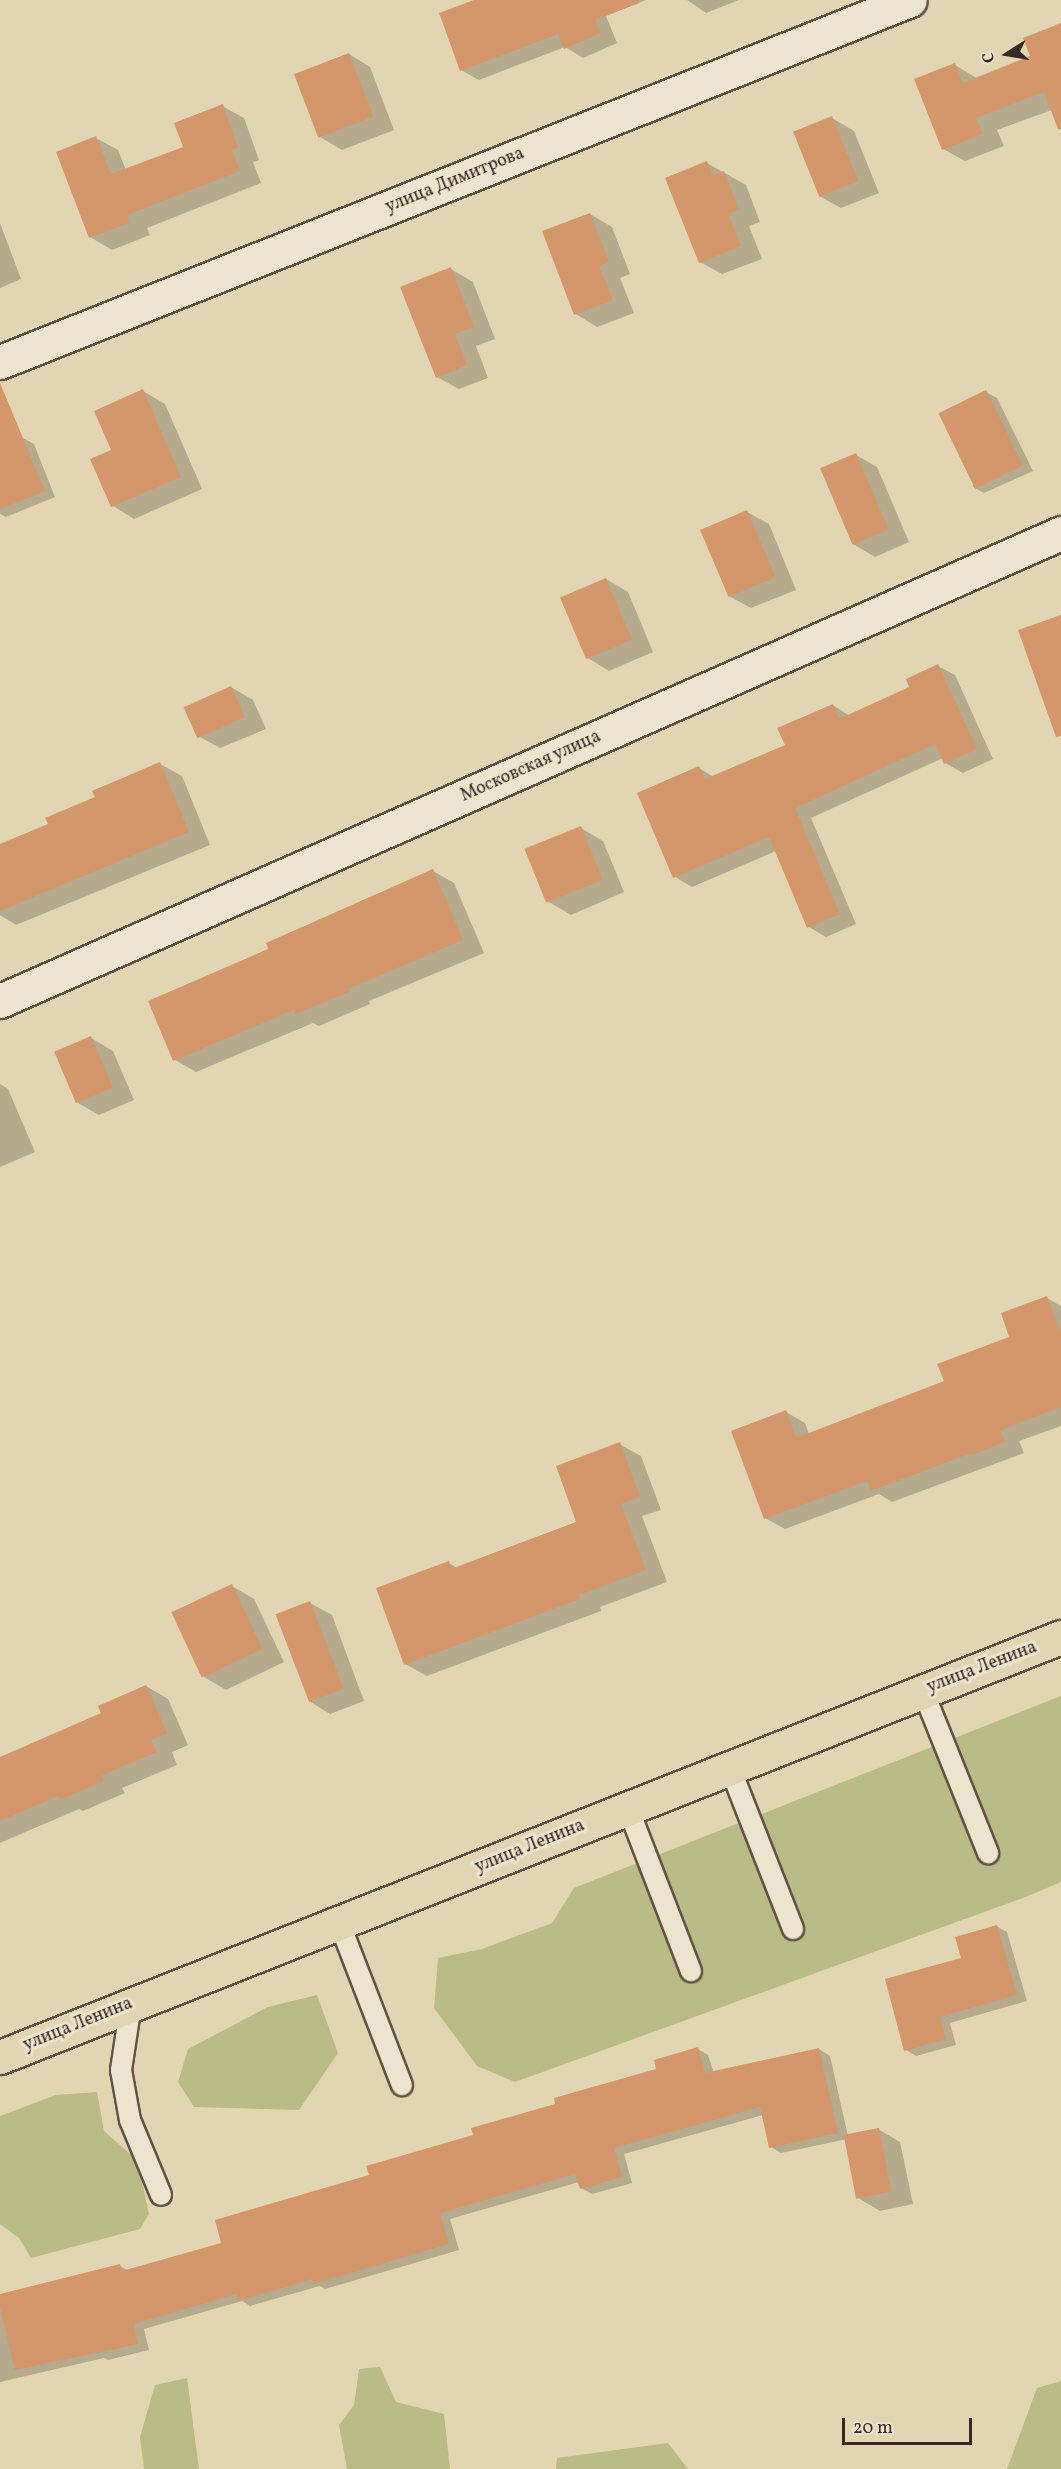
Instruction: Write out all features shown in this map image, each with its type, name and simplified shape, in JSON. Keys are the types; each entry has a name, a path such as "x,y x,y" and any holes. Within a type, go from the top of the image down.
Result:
{"main road":[{"name":"улица Ленина","path":"0,2057 1061,1637"}],"street":[{"name":"улица Димитрова","path":"0,362 910,0"},
{"name":"Московская улица","path":"0,1001 1061,534"}],"lane":[{"path":"923,1692 988,1853"},
{"path":"730,1768 793,1929"},
{"path":"628,1808 690,1971"},
{"path":"339,1922 402,2085"},
{"path":"132,2004 121,2070 130,2120 160,2195"}],"green space":[{"path":"1061,1696 1061,1882 1023,1898 515,2082 477,2066 434,2008 438,1958 482,1949 552,1923 574,1888"},
{"path":"317,1995 338,2053 299,2110 194,2107 178,2082 188,2049 268,2007"},
{"path":"97,2092 104,2131 137,2160 149,2214 140,2229 31,2258 19,2238 0,2224 0,2116 56,2095"},
{"path":"380,2367 396,2402 444,2414 450,2469 347,2469 339,2425 354,2405 359,2369"},
{"path":"187,2378 199,2469 144,2469 140,2437 155,2385"},
{"path":"1061,2381 1061,2469 1007,2469 1037,2388"},
{"path":"668,2443 688,2469 556,2469 557,2458"}],"building":[{"path":"474,0 638,0 639,3 595,20 601,33 564,49 558,34 460,71 439,13"},
{"path":"1061,23 1061,129 1058,129 1044,92 976,118 983,134 942,150 914,79 955,63 963,83 1030,56 1023,38"},
{"path":"349,53 373,116 318,138 294,74"},
{"path":"223,104 238,148 232,150 240,171 127,215 129,223 89,238 56,152 96,136 111,174 183,147 174,123"},
{"path":"832,116 858,181 819,197 793,132"},
{"path":"707,161 713,175 724,171 739,210 728,214 741,246 699,263 665,178"},
{"path":"590,213 609,262 599,266 613,300 574,315 542,231"},
{"path":"451,267 474,327 455,334 467,365 436,378 400,287"},
{"path":"0,383 45,491 0,509"},
{"path":"143,389 181,477 111,507 90,459 111,450 94,411"},
{"path":"986,390 1023,465 975,489 938,413"},
{"path":"856,453 888,529 853,545 820,468"},
{"path":"747,510 776,577 729,597 700,530"},
{"path":"606,578 632,640 586,659 560,598"},
{"path":"1061,615 1061,736 1056,737 1018,630"},
{"path":"938,664 977,749 944,764 935,744 795,808 840,914 807,928 769,837 673,878 637,793 699,766 705,779 785,745 777,728 833,704 839,719 909,687 906,679"},
{"path":"231,686 245,717 197,738 183,707"},
{"path":"160,762 189,832 0,911 0,844 48,824 45,818 95,797 92,791"},
{"path":"581,826 603,880 546,903 524,849"},
{"path":"433,869 463,940 348,989 349,992 296,1014 294,1010 173,1061 148,1001 268,949 266,943"},
{"path":"91,1036 113,1088 76,1103 54,1052"},
{"path":"1047,1296 1061,1333 1061,1407 1000,1430 1005,1442 972,1455 971,1453 871,1491 867,1481 764,1519 731,1431 786,1410 796,1438 944,1381 937,1364 1009,1337 1001,1313"},
{"path":"620,1442 640,1497 621,1504 646,1570 579,1595 580,1599 404,1665 376,1588 449,1561 451,1569 576,1522 556,1466"},
{"path":"232,1584 262,1649 202,1678 171,1612"},
{"path":"310,1601 344,1689 309,1702 275,1614"},
{"path":"146,1685 167,1733 151,1740 157,1752 101,1776 104,1781 60,1800 58,1796 0,1821 0,1757 101,1713 98,1706"},
{"path":"997,1925 1017,1995 940,2017 946,2039 904,2051 885,1979 961,1958 955,1937"},
{"path":"698,2047 705,2073 819,2048 838,2133 769,2148 760,2107 614,2148 622,2177 580,2189 575,2174 440,2213 449,2244 313,2284 312,2279 238,2301 236,2294 134,2324 138,2344 15,2370 0,2307 0,2294 120,2264 122,2271 221,2243 215,2220 369,2175 366,2166 473,2135 471,2128 555,2104 554,2098 656,2069 654,2060"},
{"path":"879,2128 891,2192 856,2199 844,2135"}]}
